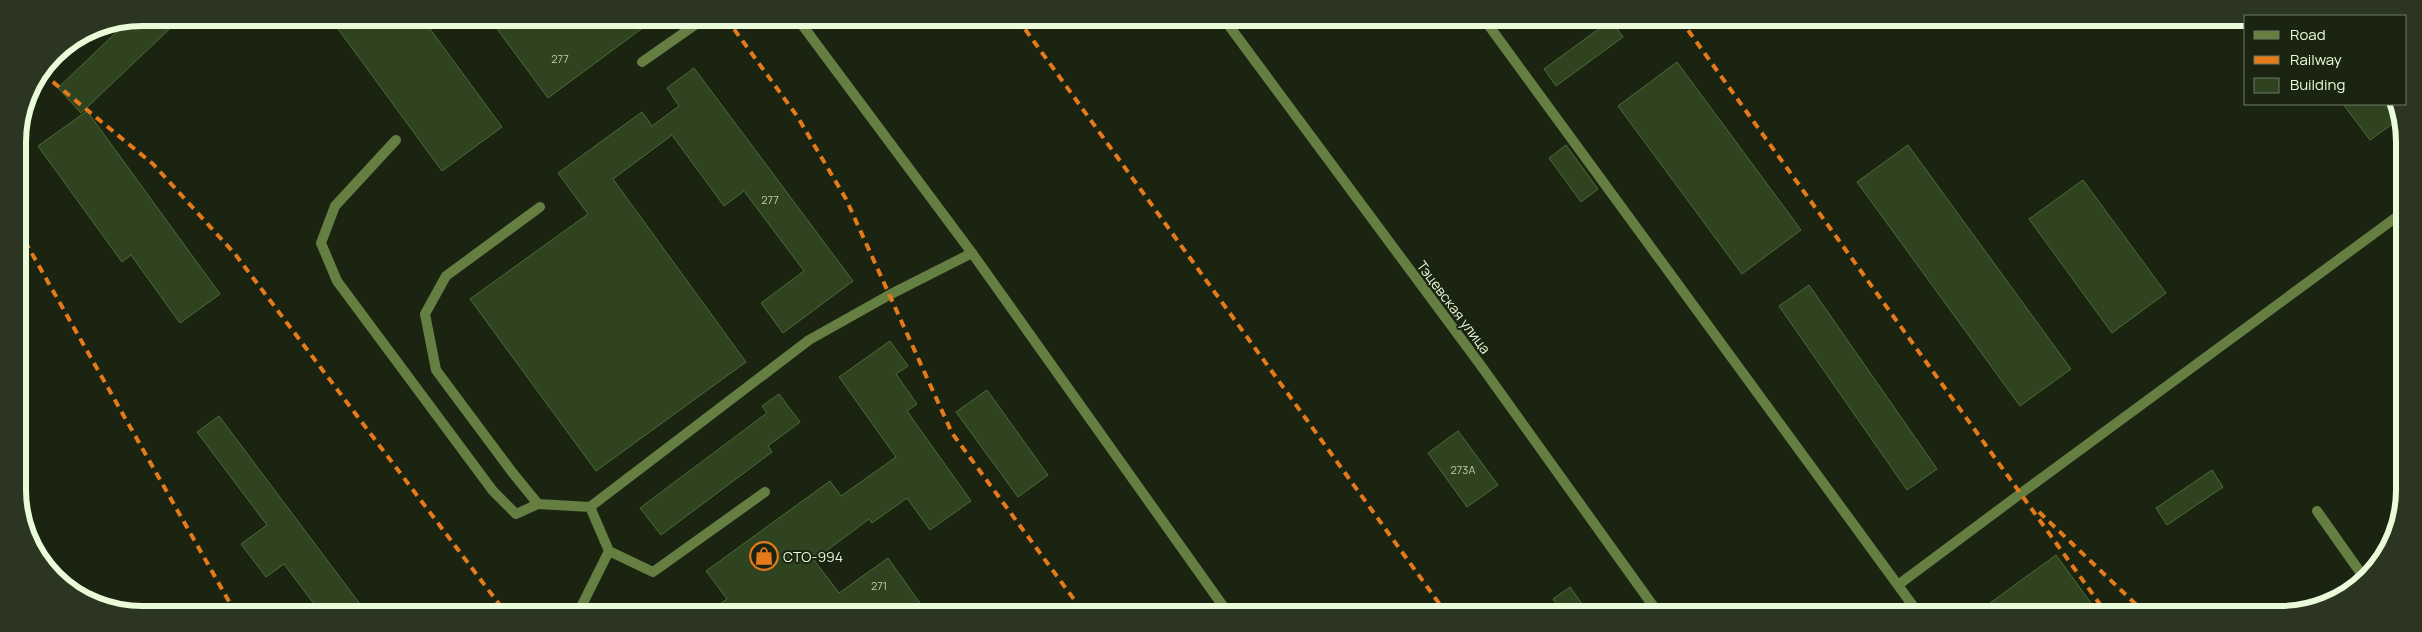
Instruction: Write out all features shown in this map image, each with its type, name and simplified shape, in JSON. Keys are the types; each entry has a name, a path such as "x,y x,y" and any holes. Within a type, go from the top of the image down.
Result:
{"street":[{"path":"642,62 694,26"},
{"path":"803,26 972,254 1223,606"},
{"name":"Тэцевская улица","path":"1229,26 1479,363 1653,606"},
{"path":"1489,26 1913,606"},
{"path":"396,140 335,206 321,243 337,282 493,491 516,514 538,504 590,507 810,340 891,294 972,254"},
{"path":"538,504 436,370 425,314 446,276 540,207"},
{"path":"1898,585 2396,217"},
{"path":"590,507 609,551 653,572 765,492"},
{"path":"2318,510 2361,572"},
{"path":"581,606 609,551"}],"building":[{"path":"173,26 81,113 58,88 121,28"},
{"path":"336,26 428,26 502,127 442,171"},
{"path":"495,26 645,26 548,98"},
{"path":"1603,26 1615,26 1623,37 1556,86 1544,69"},
{"path":"1677,62 1801,230 1742,274 1618,106"},
{"path":"694,68 853,281 783,333 761,303 804,271 744,191 724,206 672,135 613,179 746,362 596,471 470,299 588,214 558,173 642,112 652,126 679,106 667,88"},
{"path":"2344,105 2390,105 2394,123 2370,140"},
{"path":"87,111 220,294 180,323 131,255 122,262 38,146"},
{"path":"1566,145 1598,189 1581,202 1549,158"},
{"path":"1908,145 2071,369 2020,406 1857,182"},
{"path":"2083,180 2166,293 2112,333 2029,219"},
{"path":"1809,285 1937,469 1907,490 1779,306"},
{"path":"890,341 908,366 896,374 917,404 907,411 971,501 930,530 907,498 872,523 869,519 814,560 839,593 888,558 922,606 717,606 727,599 706,571 830,481 841,496 896,457 839,377"},
{"path":"987,390 1048,475 1018,497 956,412"},
{"path":"779,394 800,422 768,446 772,452 661,535 640,508 767,413 762,406"},
{"path":"219,416 362,606 316,606 284,564 266,577 241,544 267,525 197,432"},
{"path":"1458,431 1498,485 1467,507 1428,453"},
{"path":"2212,470 2223,487 2167,525 2156,508"},
{"path":"2056,555 2093,606 1986,606"},
{"path":"1570,587 1583,606 1558,606 1553,599"}],"railway":[{"path":"732,26 797,116 846,199 952,433 1079,606"},
{"path":"1023,26 1441,606"},
{"path":"1685,26 2101,606"},
{"path":"47,77 153,164 235,254 500,606"},
{"path":"26,243 232,606"},
{"path":"2039,512 2138,606"}],"place":[{"name":"СТО-994","path":"764,556"}]}
